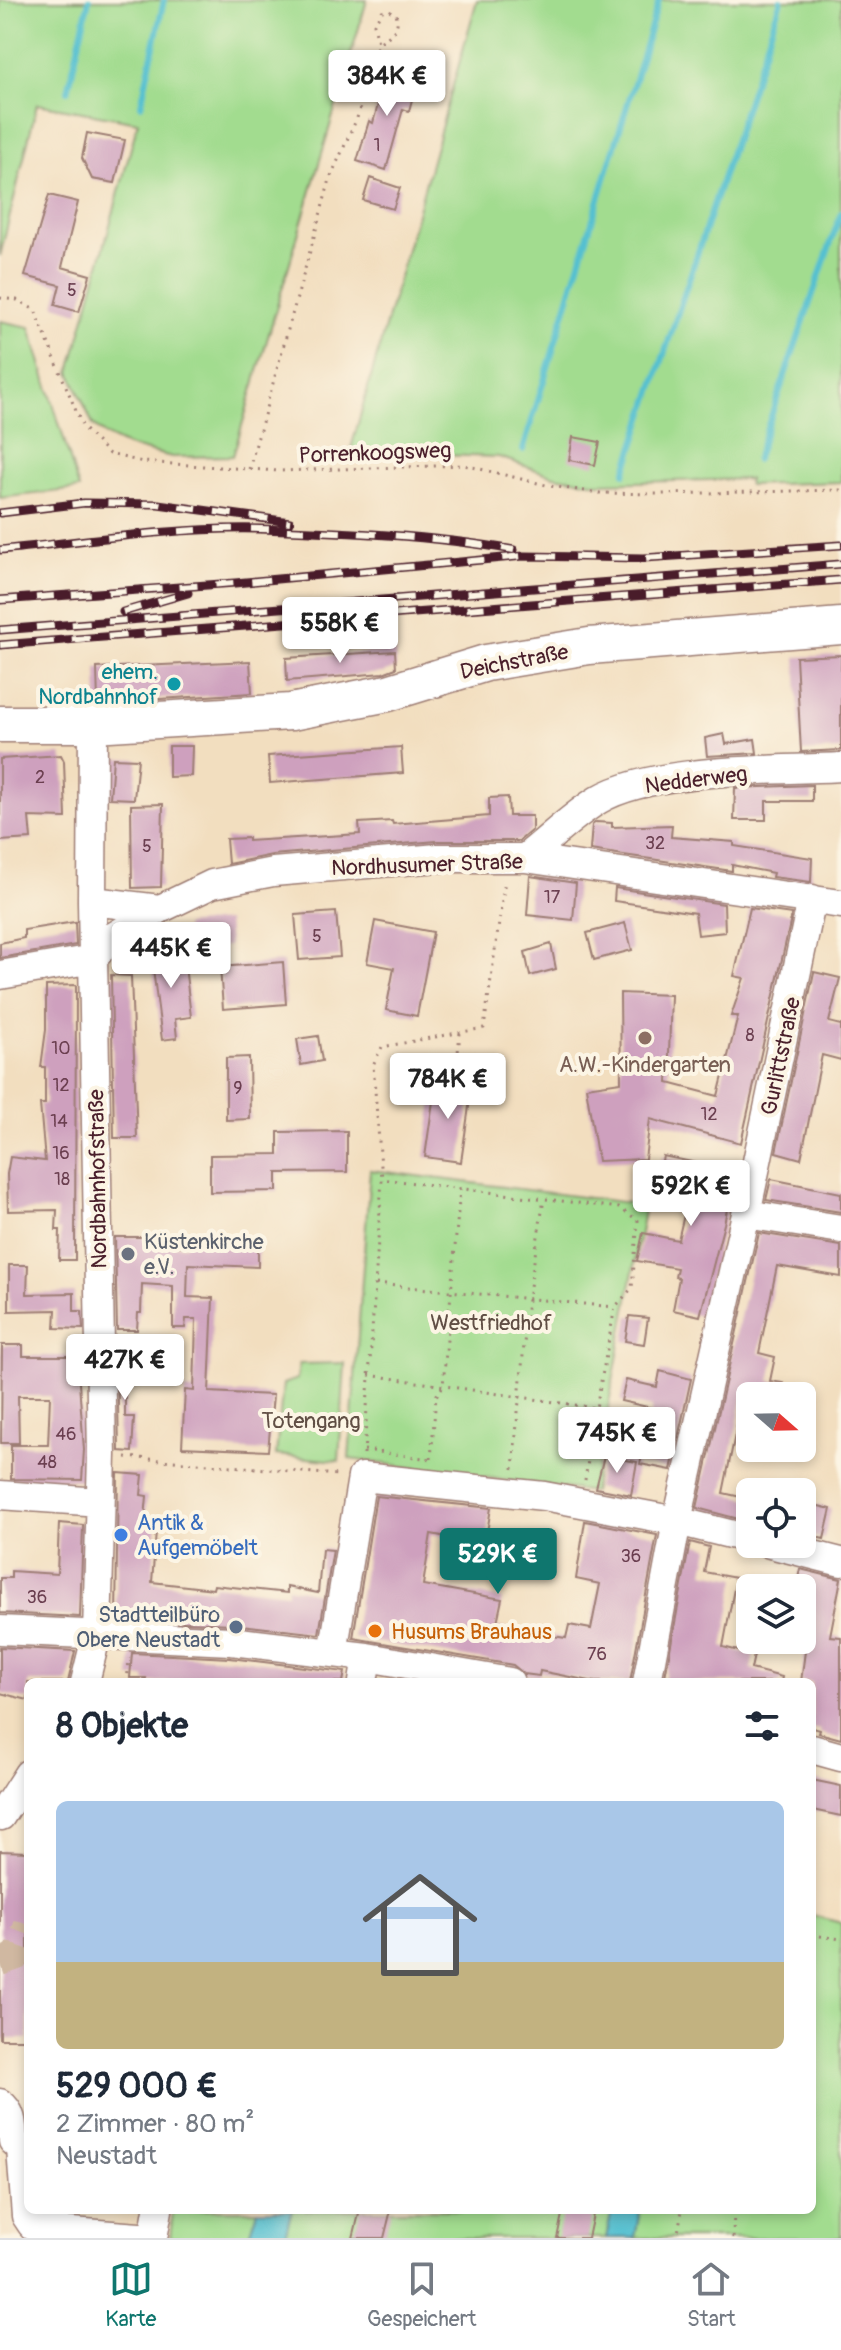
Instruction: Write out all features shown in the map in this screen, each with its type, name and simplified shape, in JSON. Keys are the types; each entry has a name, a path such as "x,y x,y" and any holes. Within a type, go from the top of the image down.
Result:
{"main road":[{"name":"Deichstraße","path":"0,724 93,724 291,712 388,693 486,663 589,646 841,626"}],"street":[{"name":"Nordbahnhofstraße","path":"86,1678 97,1633 102,1455 92,901 93,724"},
{"name":"Nedderweg","path":"517,858 597,801 622,789 670,778 841,767"},
{"name":"Nordhusumer Straße","path":"93,959 109,939 160,909 212,884 273,872 438,858 517,858 841,904"},
{"name":"Gurlittstraße","path":"648,1678 677,1521 812,899"},
{"path":"92,901 160,909"},
{"path":"0,975 93,959"},
{"path":"746,1214 841,1229"},
{"path":"333,1653 362,1477 544,1496 736,1536"},
{"path":"0,1495 100,1502"},
{"path":"816,1556 841,1562"},
{"path":"0,1630 231,1641 333,1653 365,1669 465,1678"},
{"path":"816,1750 841,1757"},
{"path":"1,1816 24,1780"},
{"path":"0,2103 12,2118 13,2141 21,2148 17,2171 24,2206"},
{"path":"26,2214 32,2225 44,2230 153,2238 157,2214"}],"path":[{"path":"249,469 331,176 357,118 378,43 374,24 382,11 389,10 396,14 397,25 378,43"},
{"name":"Porrenkoogsweg","path":"0,298 17,300 35,310 83,428 109,454 143,462 279,471 464,465 550,486 600,493 841,490"},
{"path":"102,1455 362,1477 382,1179 373,1065 382,1047 484,1028 517,858"},
{"path":"455,1083 460,1033"},
{"path":"382,1179 619,1208 638,1220 632,1288 615,1307 586,1478"},
{"path":"431,1459 436,1396 443,1386 460,1189"},
{"path":"513,1469 528,1299 544,1199"},
{"path":"375,1284 615,1307"},
{"path":"369,1375 596,1408"},
{"path":"816,1936 841,1939"},
{"path":"677,2238 681,2214"},
{"path":"733,2238 734,2214"}],"green space":[{"path":"0,0 367,0 233,456 172,457 127,446 108,437 93,425 70,372 138,122 37,104 0,256"},
{"path":"477,0 841,0 841,482 748,485 749,479 598,483 554,476 499,457 350,452"},
{"path":"0,321 30,327 79,489 0,498"},
{"name":"Westfriedhof","path":"370,1170 645,1205 593,1492 349,1459"},
{"name":"Totengang","path":"345,1363 339,1461 276,1455 283,1384 297,1379 299,1364"},
{"path":"816,1916 841,1923 841,2238 170,2238 173,2214 816,2214"}],"water":[{"path":"256,2214 291,2214 284,2238 248,2238"},
{"path":"611,2214 639,2214 635,2238 606,2238"}],"building":[{"path":"388,68 418,76 409,111 403,109 386,170 357,161 369,121 373,123"},
{"path":"87,133 125,140 115,183 92,179 82,158"},
{"path":"370,178 400,188 393,209 363,200"},
{"path":"49,195 78,202 62,267 90,275 79,312 55,305 60,285 25,276"},
{"path":"573,437 600,442 595,465 569,460"},
{"path":"395,651 396,668 383,673 287,681 286,658"},
{"path":"841,655 841,750 801,752 796,657"},
{"name":"ehem. Nordbahnhof","path":"250,661 252,693 98,703 97,668"},
{"path":"724,734 726,744 755,739 757,753 707,756 705,738"},
{"path":"169,746 192,746 191,776 169,777"},
{"path":"401,747 403,773 270,783 268,756"},
{"path":"61,755 64,761 66,818 29,817 31,839 0,841 0,759"},
{"path":"113,758 138,759 134,799 110,798"},
{"path":"812,785 812,801 766,801 766,820 734,820 735,788"},
{"path":"508,797 509,816 532,816 532,830 519,841 437,841 272,855 228,864 226,839 248,838 248,841 360,834 359,823 392,821 393,824 489,816 489,798"},
{"path":"163,804 161,887 132,888 131,805"},
{"path":"596,822 612,823 612,827 672,825 671,837 734,842 734,846 812,858 811,882 772,877 773,873 732,865 732,871 590,850 592,825"},
{"path":"530,876 576,883 573,920 527,915"},
{"path":"615,888 724,904 725,932 698,935 695,913 614,901"},
{"path":"750,908 792,914 741,1143 650,1119 645,1159 598,1161 586,1087 621,1082 620,993 671,995 668,1083 718,1096 738,1016 731,1016 744,978 734,976"},
{"path":"336,912 340,957 299,960 295,915"},
{"path":"227,921 229,946 187,950 185,925"},
{"path":"375,921 433,932 417,1016 386,1010 394,968 367,963"},
{"path":"75,922 76,945 0,958 0,943 24,938 24,930"},
{"path":"625,923 632,950 594,960 587,933"},
{"path":"551,944 556,969 530,976 525,952"},
{"path":"183,949 191,1017 175,1019 177,1038 162,1040 151,953"},
{"path":"283,962 286,1004 223,1009 220,967"},
{"path":"814,972 840,978 829,1022 841,1025 841,1060 822,1055 801,1159 776,1152"},
{"path":"111,975 131,976 137,1138 114,1138"},
{"path":"76,985 75,1260 59,1260 57,1210 8,1211 7,1174 10,1157 45,1161 40,1104 45,1104 45,1067 41,1067 46,1030 46,986"},
{"path":"318,1036 322,1061 301,1065 297,1039"},
{"path":"249,1057 250,1119 226,1120 226,1058"},
{"path":"436,1080 472,1086 461,1162 425,1157"},
{"path":"347,1131 347,1172 277,1173 277,1191 210,1192 210,1155 278,1154 278,1132"},
{"path":"663,1156 735,1171 700,1316 673,1310 679,1278 675,1277 677,1268 637,1261 643,1233 678,1240 687,1202 655,1195"},
{"path":"771,1179 841,1193 841,1212 766,1200"},
{"path":"759,1233 841,1246 841,1277 777,1266 759,1353 775,1357 770,1381 776,1382 736,1382 736,1430 723,1493 736,1496 736,1518 697,1508"},
{"path":"115,1237 147,1237 147,1244 186,1246 187,1237 226,1239 226,1247 258,1248 258,1267 188,1264 187,1297 213,1298 209,1392 273,1395 268,1451 182,1447 185,1390 194,1391 196,1319 186,1319 185,1328 173,1328 173,1286 142,1284 137,1330 117,1330"},
{"path":"9,1265 28,1265 27,1294 74,1293 74,1311 82,1311 83,1329 55,1328 56,1310 9,1311"},
{"path":"629,1316 648,1318 644,1344 625,1341"},
{"path":"2,1345 23,1345 23,1356 77,1356 84,1450 82,1480 11,1479 11,1445 48,1445 50,1396 18,1396 19,1443 1,1443"},
{"path":"117,1355 136,1355 135,1373 127,1374 125,1393 125,1417 134,1417 132,1452 119,1451"},
{"path":"660,1371 691,1379 671,1470 640,1464 652,1408 621,1401 626,1380 657,1387"},
{"path":"604,1456 637,1462 631,1495 596,1488"},
{"path":"118,1473 143,1475 141,1495 147,1496 145,1518 157,1519 152,1582 287,1593 287,1587 318,1593 322,1549 333,1550 319,1634 232,1624 116,1619"},
{"path":"376,1496 491,1508 485,1544 431,1534 423,1585 502,1599 496,1627 566,1638 569,1625 591,1629 600,1584 576,1579 585,1521 657,1535 631,1678 575,1678 540,1671 539,1676 524,1674 513,1665 353,1638"},
{"path":"816,1505 831,1509 824,1539 816,1537"},
{"path":"59,1523 83,1525 80,1617 0,1613 0,1578 11,1578 11,1571 57,1574"},
{"path":"690,1542 709,1547 704,1572 736,1578 723,1647 736,1650 736,1654 754,1655 751,1669 782,1678 665,1678"},
{"path":"800,1569 841,1579 830,1636 841,1637 841,1739 819,1733 820,1730 816,1729 816,1678 802,1678 805,1654 816,1654 816,1574 799,1574"},
{"path":"0,1647 75,1651 69,1678 24,1678 24,1699 0,1693"},
{"path":"132,1653 230,1658 345,1672 344,1678 130,1678"},
{"path":"816,1781 841,1786 841,1816 816,1811"},
{"path":"0,1851 24,1852 24,2039 0,2039"},
{"path":"359,2214 390,2214 384,2238 353,2238"},
{"path":"562,2214 593,2214 588,2238 557,2238"}],"waterway":[{"path":"68,91 89,0"},
{"path":"141,105 164,0"},
{"path":"523,450 659,0"},
{"path":"625,473 781,0"},
{"path":"756,460 841,213"}],"tunnel":[{"path":"0,1962 17,1956 24,1936"}],"railway":[{"path":"0,513 84,503 158,504 290,522"},
{"path":"0,550 130,535 228,529 387,535 514,550"},
{"path":"0,600 235,583 524,556 644,558 841,545"},
{"path":"0,630 841,564"},
{"path":"0,645 841,580"},
{"path":"123,612 188,593"}],"place":[{"name":"ehem. Nordbahnhof","path":"174,684"},
{"name":"A.W.-Kindergarten","path":"645,1038"},
{"name":"Küstenkirche e.V.","path":"128,1254"},
{"name":"Antik & Aufgemöbelt","path":"121,1535"},
{"name":"Stadtteilbüro Obere Neustadt","path":"236,1627"},
{"name":"Husums Brauhaus","path":"375,1631"}]}
